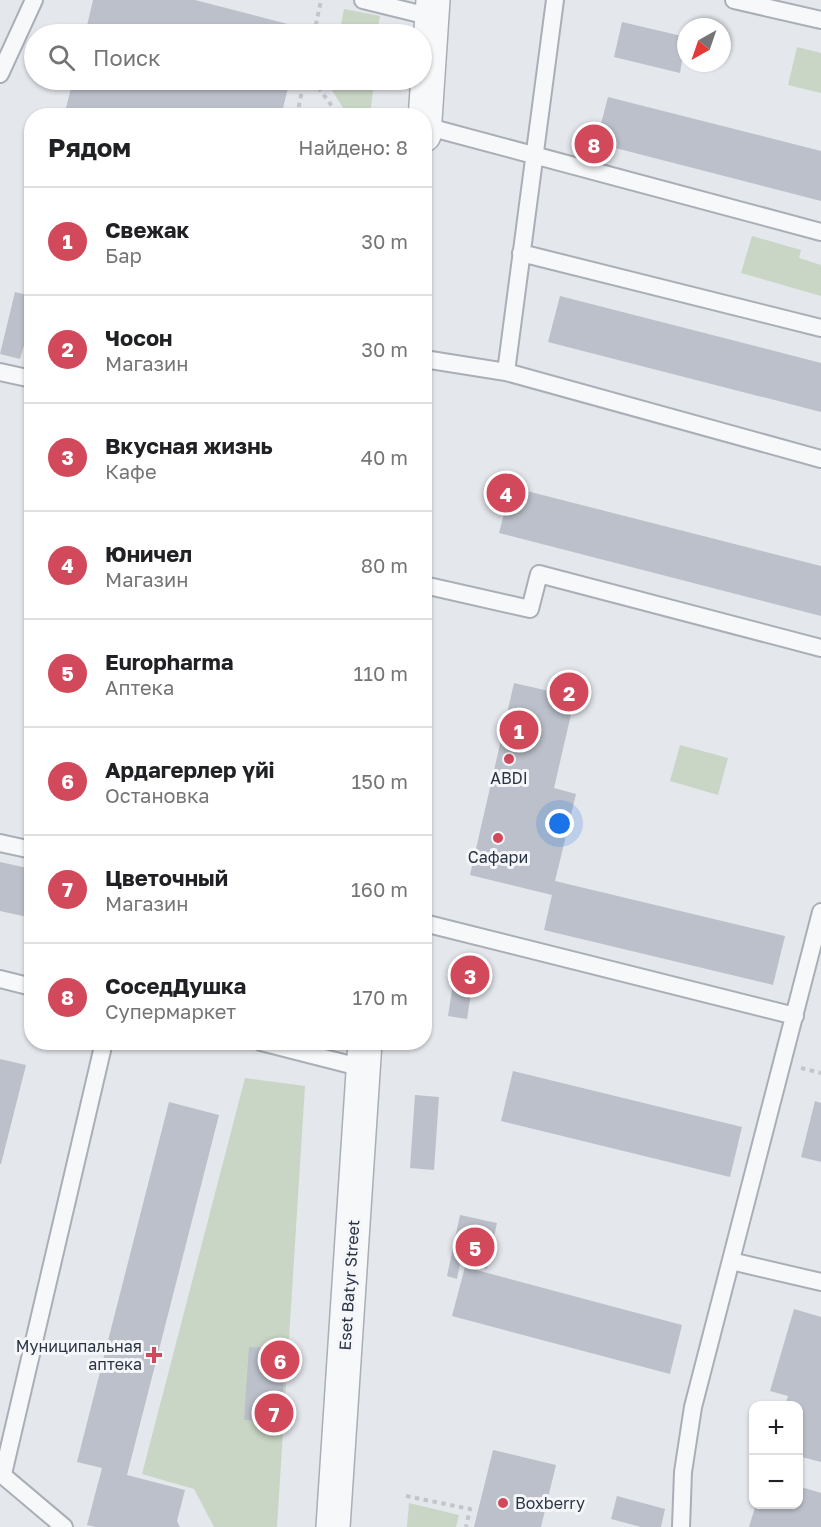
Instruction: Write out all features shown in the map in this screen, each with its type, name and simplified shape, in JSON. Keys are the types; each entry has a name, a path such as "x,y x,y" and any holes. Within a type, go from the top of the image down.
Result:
{"street":[{"path":"432,24 433,8"},
{"path":"426,108 427,90"},
{"name":"Eset Batyr Street","path":"333,1527 364,1055"}],"lane":[{"path":"0,74 33,0"},
{"path":"363,0 433,8"},
{"path":"506,372 555,0"},
{"path":"734,0 821,21"},
{"path":"432,128 821,232"},
{"path":"522,253 821,328"},
{"path":"432,360 506,372 821,459"},
{"path":"0,372 24,377"},
{"path":"432,587 530,609 539,574 821,648"},
{"path":"0,843 24,848"},
{"path":"681,1527 683,1472 693,1407 821,912"},
{"path":"432,925 795,1016"},
{"path":"0,979 24,985"},
{"path":"64,1527 2,1473 102,1050"},
{"path":"324,1050 364,1055"},
{"path":"730,1262 821,1282"}],"path":[{"path":"316,24 321,0"},
{"path":"299,108 302,90"},
{"path":"320,90 333,108"},
{"path":"406,1496 470,1509 466,1527"}],"green space":[{"path":"344,9 380,16 379,24 341,24"},
{"path":"797,47 821,53 821,93 788,85"},
{"path":"332,90 373,90 371,108 343,108"},
{"path":"752,236 801,250 799,258 821,265 821,296 741,273"},
{"path":"680,745 728,758 718,795 670,781"},
{"path":"245,1078 305,1086 277,1527 214,1527 194,1489 142,1474"},
{"path":"409,1503 459,1515 456,1527 407,1527"}],"building":[{"path":"93,0 195,0 288,24 87,24"},
{"path":"622,22 677,35 677,72 680,73 614,57"},
{"path":"70,90 288,90 283,108 66,108"},
{"path":"608,97 821,151 821,201 596,143"},
{"path":"15,292 24,294 24,345 20,359 0,354"},
{"path":"560,296 821,363 821,412 548,342"},
{"path":"511,487 821,566 821,616 499,533"},
{"path":"514,683 575,697 554,788 576,794 555,881 785,936 773,985 544,930 552,895 470,875"},
{"path":"0,862 24,867 24,916 0,911"},
{"path":"456,961 474,963 471,989 452,987"},
{"path":"452,990 471,993 467,1019 448,1016"},
{"path":"0,1059 26,1065 1,1164 0,1164"},
{"path":"513,1071 742,1127 730,1177 501,1121"},
{"path":"415,1095 439,1097 434,1170 410,1168"},
{"path":"815,1101 821,1103 821,1162 801,1157"},
{"path":"169,1102 219,1115 127,1475 185,1490 177,1521 180,1527 96,1527 87,1525 102,1468 77,1462"},
{"path":"460,1215 497,1223 487,1269 460,1263 457,1279 447,1276"},
{"path":"465,1267 682,1325 670,1374 452,1316"},
{"path":"794,1309 821,1317 821,1462 803,1457 803,1401 786,1401 788,1396 770,1391"},
{"path":"249,1347 286,1349 281,1422 244,1420"},
{"path":"493,1450 556,1465 541,1527 474,1527"},
{"path":"803,1488 821,1493 821,1527 749,1527 754,1509 803,1509"},
{"path":"617,1496 665,1509 661,1527 641,1527 611,1519"}],"place":[{"name":"СоседДушка","path":"594,144"},
{"name":"Юничел","path":"506,493"},
{"name":"Чосон","path":"569,692"},
{"name":"Свежак","path":"519,730"},
{"name":"ABDI","path":"509,759"},
{"name":"Сафари","path":"498,838"},
{"name":"Вкусная жизнь","path":"470,975"},
{"name":"Europharma","path":"475,1247"},
{"name":"Муниципальная аптека","path":"154,1355"},
{"name":"Ардагерлер үйі","path":"280,1360"},
{"name":"Цветочный","path":"274,1413"},
{"name":"Boxberry","path":"503,1503"}]}
